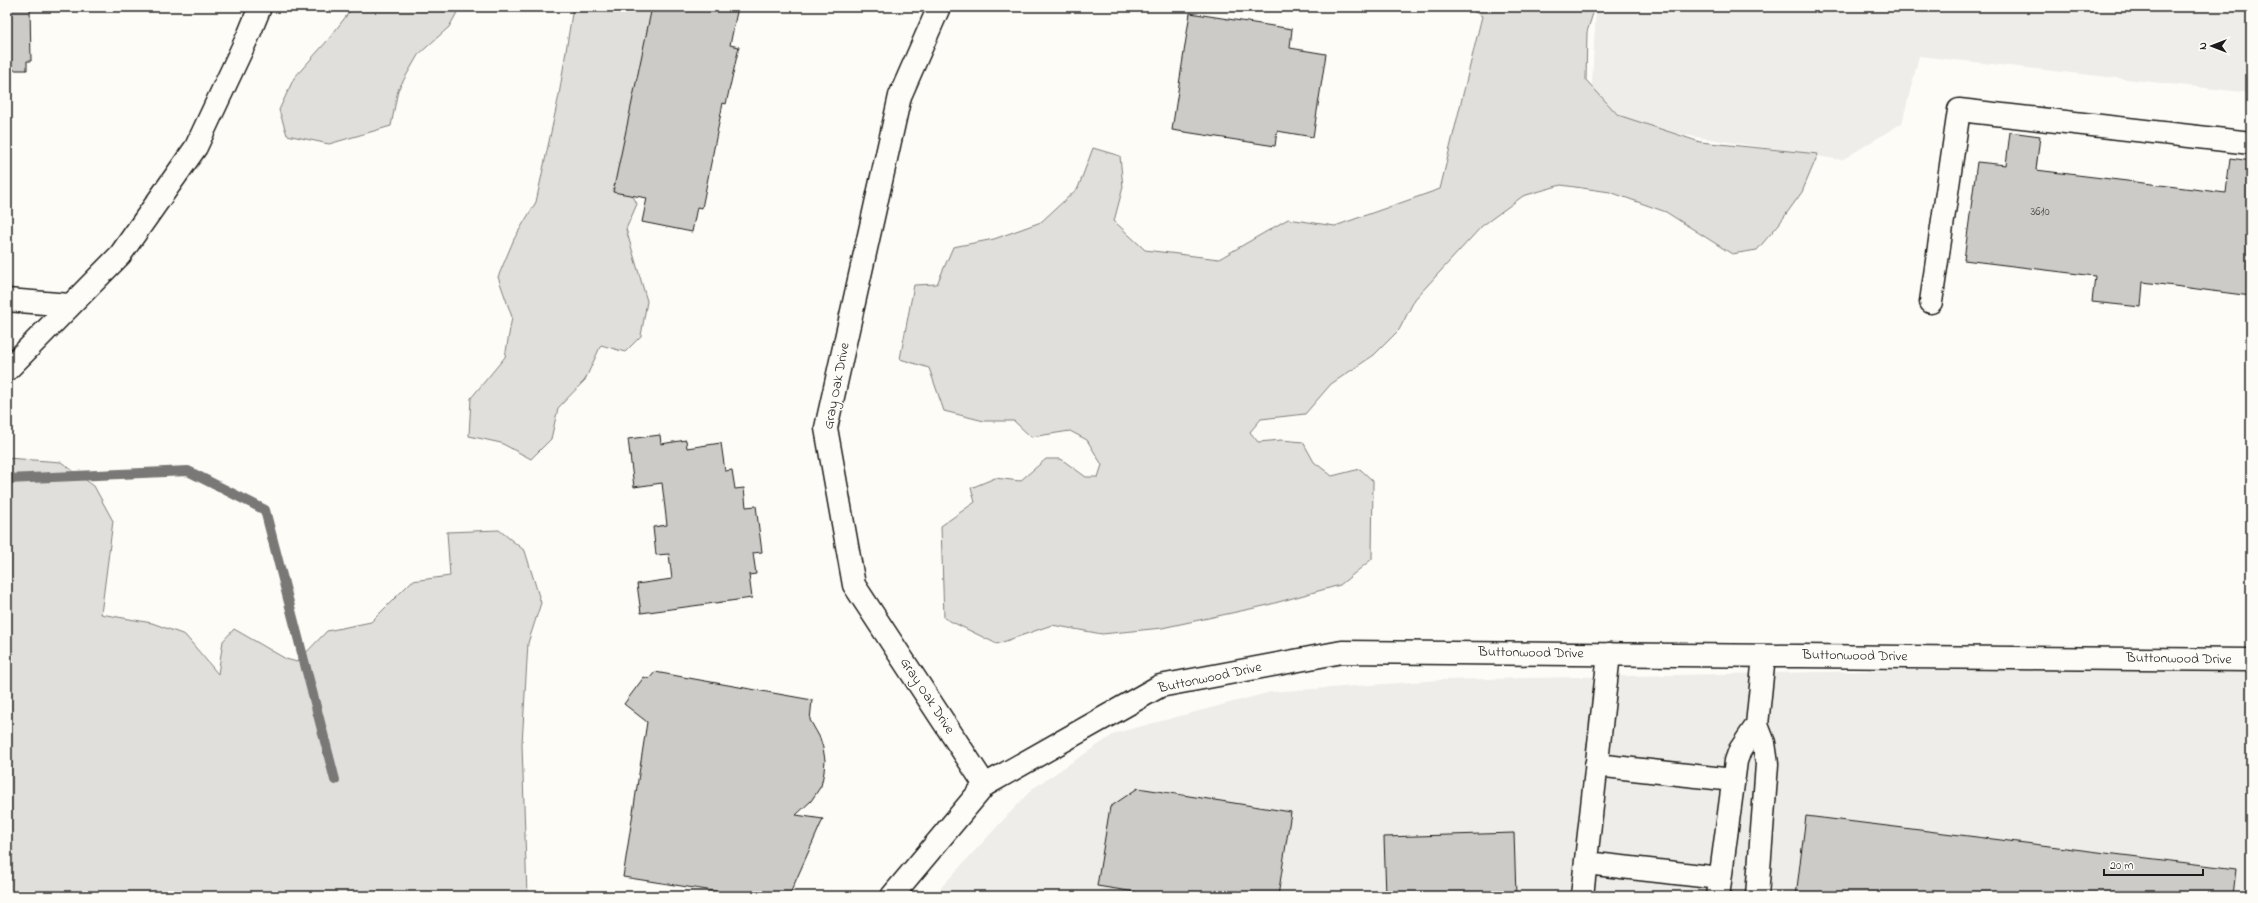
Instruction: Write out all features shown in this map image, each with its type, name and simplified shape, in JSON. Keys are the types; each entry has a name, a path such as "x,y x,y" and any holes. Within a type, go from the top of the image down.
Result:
{"street":[{"path":"7,370 120,255 196,147 249,34 260,7"},
{"name":"Gray Oak Drive","path":"939,7 900,96 826,428 854,585 985,785"},
{"path":"1931,302 1960,110 2251,143"},
{"path":"7,300 70,305"},
{"name":"Buttonwood Drive","path":"892,896 985,785 1160,686 1342,652 2251,660"},
{"path":"1582,896 1608,654"},
{"path":"1757,896 1767,764 1764,743 1757,725 1764,656"},
{"path":"1586,863 1719,887 1733,780 1740,750 1757,725"},
{"path":"1596,765 1733,780"}],"shaded area":[{"path":"353,7 460,7 449,27 418,55 398,90 391,126 329,144 287,135 279,110 294,78 328,40"},
{"path":"573,7 669,7 623,176 637,204 626,229 647,301 641,336 625,352 601,345 585,380 558,408 551,439 531,459 501,443 469,436 471,398 505,357 512,317 498,277 514,239 536,202 559,95"},
{"path":"1470,7 1595,7 1587,32 1586,80 1618,115 1700,142 1818,154 1802,192 1779,224 1757,250 1732,254 1666,212 1610,192 1561,185 1523,196 1482,226 1415,299 1399,330 1374,355 1331,384 1305,414 1261,419 1250,432 1258,442 1282,440 1303,442 1314,462 1332,476 1360,469 1373,481 1372,559 1340,585 1264,606 1162,628 1102,634 1052,625 997,644 944,618 941,526 975,502 971,488 995,478 1020,481 1046,459 1061,459 1086,477 1098,477 1102,465 1087,440 1070,431 1031,437 1014,421 984,421 944,411 929,368 900,359 914,285 937,284 953,247 994,239 1041,222 1078,188 1093,148 1120,156 1123,187 1114,221 1145,250 1219,259 1288,219 1335,226 1440,189 1482,16 1469,9"},
{"path":"1596,7 2251,7 2251,93 1919,56 1902,123 1842,160 1590,120"},
{"path":"7,458 61,462 94,486 113,521 101,614 152,623 185,635 218,674 223,641 234,629 286,659 297,662 327,631 371,622 412,581 450,576 447,532 499,530 525,551 541,603 528,643 522,744 527,896 7,896"},
{"path":"2251,663 2251,896 933,896 1032,789 1116,733 1271,692 1441,680"}],"building":[{"path":"7,7 30,7 31,61 27,61 27,70 7,70"},
{"path":"652,7 738,7 730,45 739,47 726,104 723,103 702,208 697,207 692,232 642,222 647,198 613,192"},
{"path":"1190,13 1292,29 1290,48 1326,54 1313,137 1277,131 1275,146 1172,130"},
{"path":"2010,132 2040,136 2036,170 2226,193 2230,158 2251,161 2251,296 2143,282 2141,307 2092,302 2095,276 1964,260 1977,162 2006,165"},
{"path":"660,435 661,444 686,440 687,448 721,443 725,471 732,470 735,489 744,488 746,507 756,506 762,552 753,553 756,574 749,575 752,598 641,613 637,584 672,579 669,554 656,555 653,527 667,525 662,483 634,487 628,439"},
{"path":"655,672 812,700 810,720 820,738 823,748 825,760 824,772 821,786 811,801 796,815 823,819 789,896 746,896 623,877 647,722 624,704 644,677 649,679"},
{"path":"1138,788 1291,812 1278,896 1161,896 1097,886 1110,807"},
{"path":"1806,816 2236,869 2233,896 1796,896"},
{"path":"1514,833 1516,896 1386,896 1384,837"}],"waterway":[{"path":"7,479 188,471 265,510 335,780"}]}
